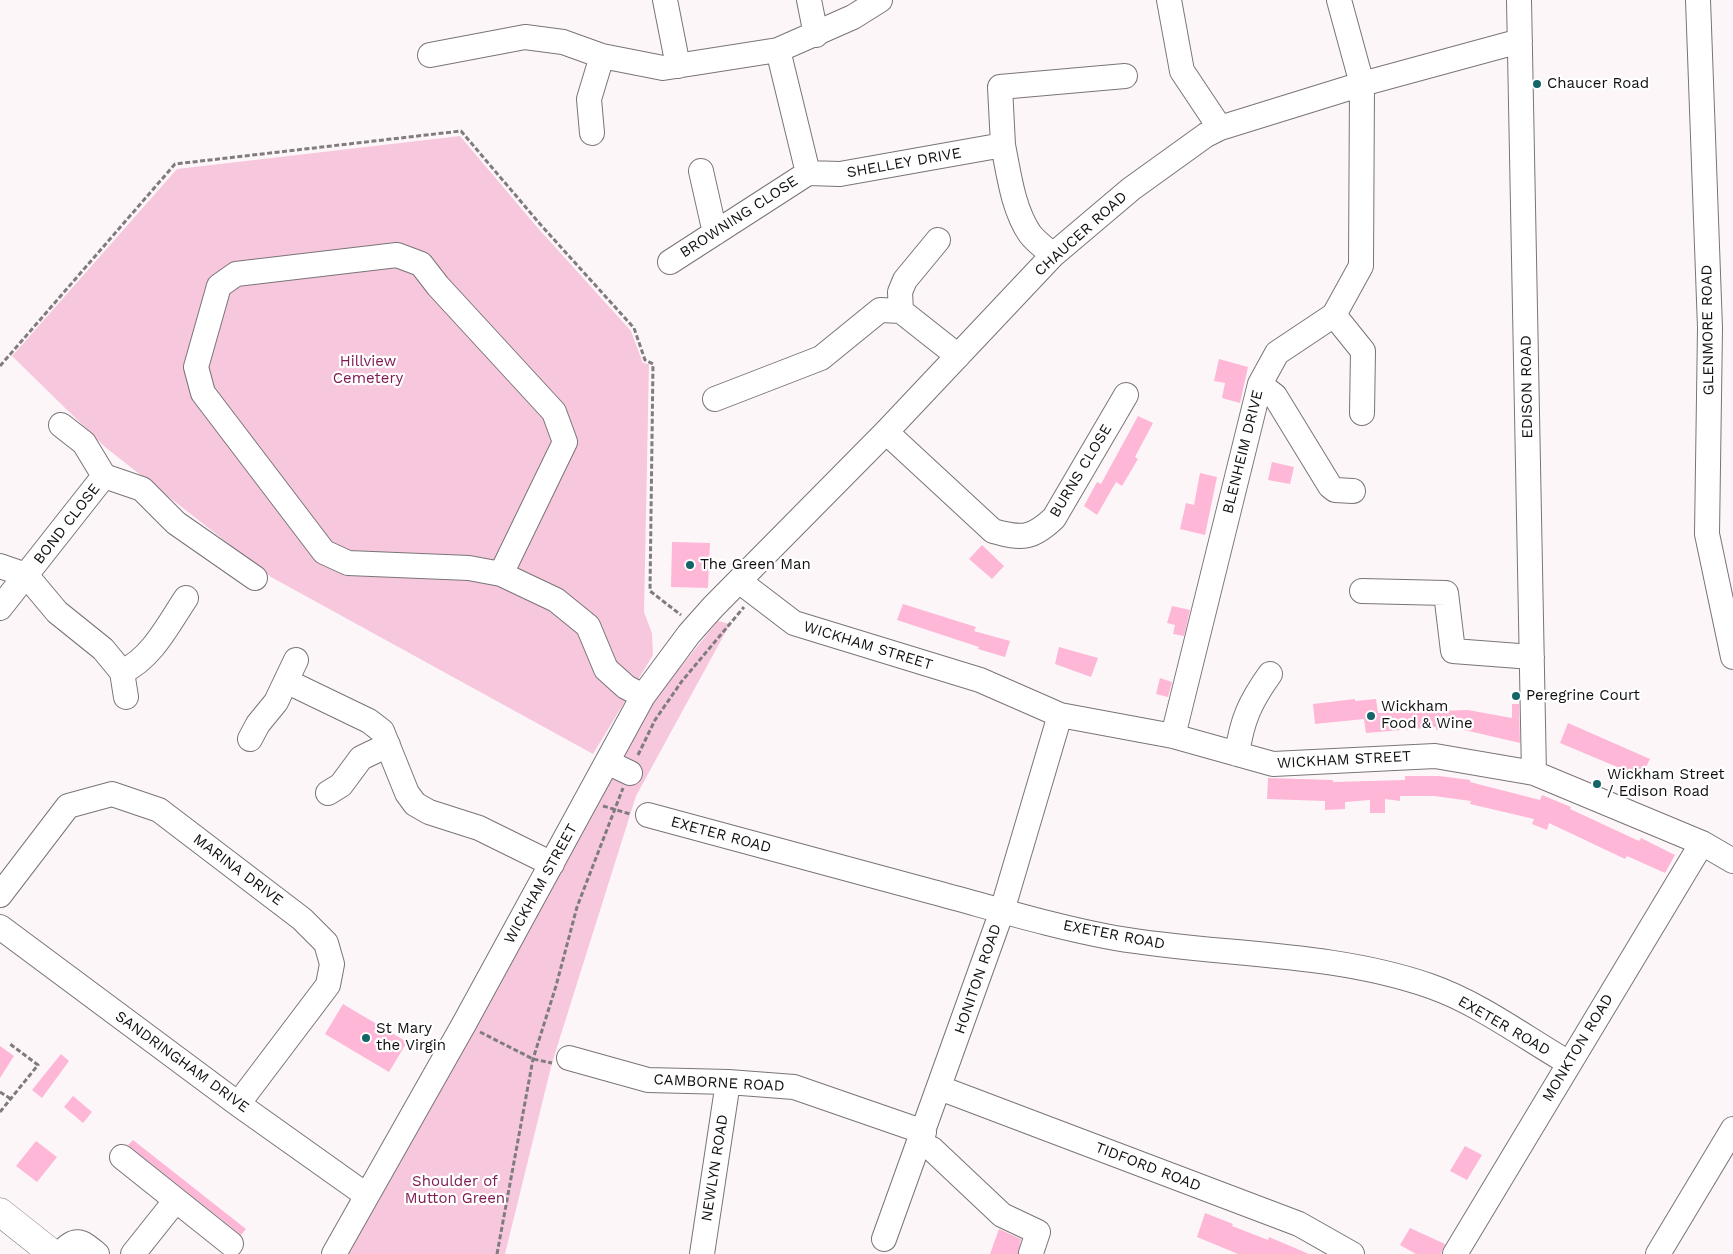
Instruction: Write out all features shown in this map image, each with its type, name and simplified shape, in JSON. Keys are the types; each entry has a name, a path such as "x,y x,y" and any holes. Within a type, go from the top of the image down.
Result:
{"main road":[{"path":"0,1212 54,1254"}],"street":[{"path":"665,0 678,66"},
{"path":"809,0 816,35"},
{"path":"430,55 525,37 563,42 602,56 663,68 778,50 816,35 853,17 880,0"},
{"path":"1169,0 1182,71 1220,128"},
{"name":"BLENHEIM DRIVE","path":"1172,736 1260,384 1278,353 1334,315 1361,266 1362,84 1339,0"},
{"name":"EDISON ROAD","path":"1519,0 1534,773"},
{"name":"GLENMORE ROAD","path":"1698,0 1710,328 1706,534 1733,657"},
{"name":"CHAUCER ROAD","path":"747,588 886,432 1053,255 1131,190 1206,135 1220,128 1362,84 1520,41"},
{"path":"778,50 808,173"},
{"path":"592,133 589,99 602,56"},
{"path":"1053,255 1032,236 1026,227 1014,197 1003,146 1000,87 1125,76"},
{"name":"SHELLEY DRIVE","path":"808,173 840,174 1003,146"},
{"path":"701,171 715,233"},
{"name":"BROWNING CLOSE","path":"670,262 808,173"},
{"path":"901,311 900,292 905,280 938,240"},
{"path":"501,574 565,442 554,412 438,286 421,264 397,255 236,274 219,286 196,367 203,393 324,552 348,562 469,568 501,574 556,600 588,626 606,669 626,687 643,696"},
{"path":"714,398 821,358 880,310 901,311 958,356"},
{"path":"1334,315 1363,351 1362,413"},
{"path":"1260,384 1275,396 1330,486 1335,490 1353,491"},
{"name":"BURNS CLOSE","path":"886,432 993,531 1015,537 1040,532 1054,518 1126,396"},
{"path":"61,425 84,443 104,476"},
{"name":"BOND CLOSE","path":"0,608 104,476 142,489 176,523 255,578"},
{"path":"0,566 26,575 57,612 104,649 122,672 126,697"},
{"name":"WICKHAM STREET","path":"334,1254 464,1024 643,696 690,634 747,588 794,623 980,680 1060,715 1172,736 1273,764 1435,756 1534,773 1702,843 1733,862"},
{"path":"1362,590 1446,593 1453,651 1532,656"},
{"path":"122,672 135,666 153,647 186,598"},
{"path":"250,739 281,691 296,660"},
{"path":"1236,754 1240,731 1252,700 1270,674"},
{"path":"281,691 369,721 382,731 407,794 415,804 429,812 479,828 552,864"},
{"name":"HONITON ROAD","path":"884,1239 940,1088 1002,911 1060,715"},
{"path":"328,794 341,785 361,758 388,745"},
{"path":"607,762 630,773"},
{"name":"MARINA DRIVE","path":"0,896 68,806 112,794 159,810 302,919 326,943 332,964 328,985 238,1104"},
{"name":"EXETER ROAD","path":"638,814 1002,911 1114,938 1192,948 1283,956 1381,971 1432,987 1480,1010 1569,1064"},
{"name":"MONKTON ROAD","path":"1455,1254 1702,843"},
{"name":"SANDRINGHAM DRIVE","path":"0,927 238,1104 366,1195"},
{"name":"CAMBORNE ROAD","path":"569,1058 648,1080 728,1082 794,1087 921,1138 1002,1215 1038,1232 1031,1253"},
{"name":"NEWLYN ROAD","path":"702,1254 728,1082"},
{"name":"TIDFORD ROAD","path":"940,1088 1299,1224 1352,1254"},
{"path":"1658,1254 1733,1129"},
{"path":"122,1157 231,1244"},
{"path":"133,1254 176,1200"},
{"path":"60,1254 74,1242 81,1242 97,1254"}],"path":[{"path":"0,366 175,164 462,131 540,224 634,328 645,360 653,364 650,591 687,619"},
{"path":"497,1254 533,1059 556,986 577,907 612,810 655,720 747,588"},
{"path":"620,812 638,814"},
{"path":"464,1024 533,1059 552,1064 569,1058"},
{"path":"0,1112 38,1065 10,1044"},
{"path":"0,1092 11,1099"}],"green space":[{"name":"Hillview Cemetery","path":"460,136 537,227 631,331 643,363 649,364 644,612 652,633 653,655 593,754 271,577 105,447 12,356 177,169"},
{"name":"Shoulder of Mutton Green","path":"718,621 730,624 636,796 552,1063 505,1254 344,1254 657,696"}],"building":[{"path":"1219,359 1248,367 1240,403 1222,398 1225,383 1214,381"},
{"path":"1138,416 1153,423 1135,457 1138,459 1122,486 1116,482 1097,515 1084,506 1097,482 1101,484"},
{"path":"1272,462 1294,467 1290,484 1268,480"},
{"path":"1200,473 1217,477 1205,535 1180,529 1186,503 1194,505"},
{"name":"The Green Man","path":"672,542 710,543 708,588 671,587"},
{"path":"982,545 1004,566 992,579 969,559"},
{"path":"903,604 976,627 974,631 1010,641 1005,657 897,620"},
{"path":"1172,606 1190,610 1184,636 1173,634 1175,625 1167,623"},
{"path":"1059,647 1098,658 1091,677 1055,664"},
{"path":"1160,678 1172,682 1168,697 1156,694"},
{"path":"1355,699 1355,701 1376,699 1378,713 1468,710 1512,718 1512,704 1519,704 1520,743 1456,728 1436,730 1436,727 1366,733 1364,719 1315,724 1313,704"},
{"path":"1568,723 1650,759 1641,777 1560,743"},
{"path":"1405,776 1439,776 1470,780 1470,782 1540,800 1542,795 1571,807 1570,809 1639,841 1641,838 1675,855 1665,873 1627,856 1625,859 1549,823 1547,830 1532,824 1534,819 1470,804 1471,801 1434,796 1400,796 1400,801 1385,799 1385,813 1370,813 1370,800 1345,802 1345,809 1325,810 1325,801 1267,799 1268,778 1333,780 1333,782 1405,780"},
{"name":"St Mary the Virgin","path":"343,1004 407,1042 389,1072 325,1034"},
{"path":"0,1046 14,1056 0,1078"},
{"path":"61,1054 69,1061 42,1098 32,1090"},
{"path":"73,1096 92,1112 83,1123 64,1107"},
{"path":"133,1140 246,1229 241,1235 128,1145"},
{"path":"36,1141 57,1157 37,1182 16,1166"},
{"path":"1465,1146 1482,1155 1467,1180 1450,1171"},
{"path":"1205,1213 1233,1224 1232,1226 1268,1240 1269,1237 1309,1254 1238,1254 1197,1237"},
{"path":"1410,1228 1445,1244 1441,1254 1416,1254 1400,1245"},
{"path":"999,1229 1021,1239 1018,1254 990,1254"}],"place":[{"name":"Chaucer Road","path":"1537,84"},
{"name":"The Green Man","path":"690,565"},
{"name":"Peregrine Court","path":"1516,696"},
{"name":"Wickham Food & Wine","path":"1371,716"},
{"name":"Wickham Street / Edison Road","path":"1597,784"},
{"name":"St Mary the Virgin","path":"366,1038"}]}
